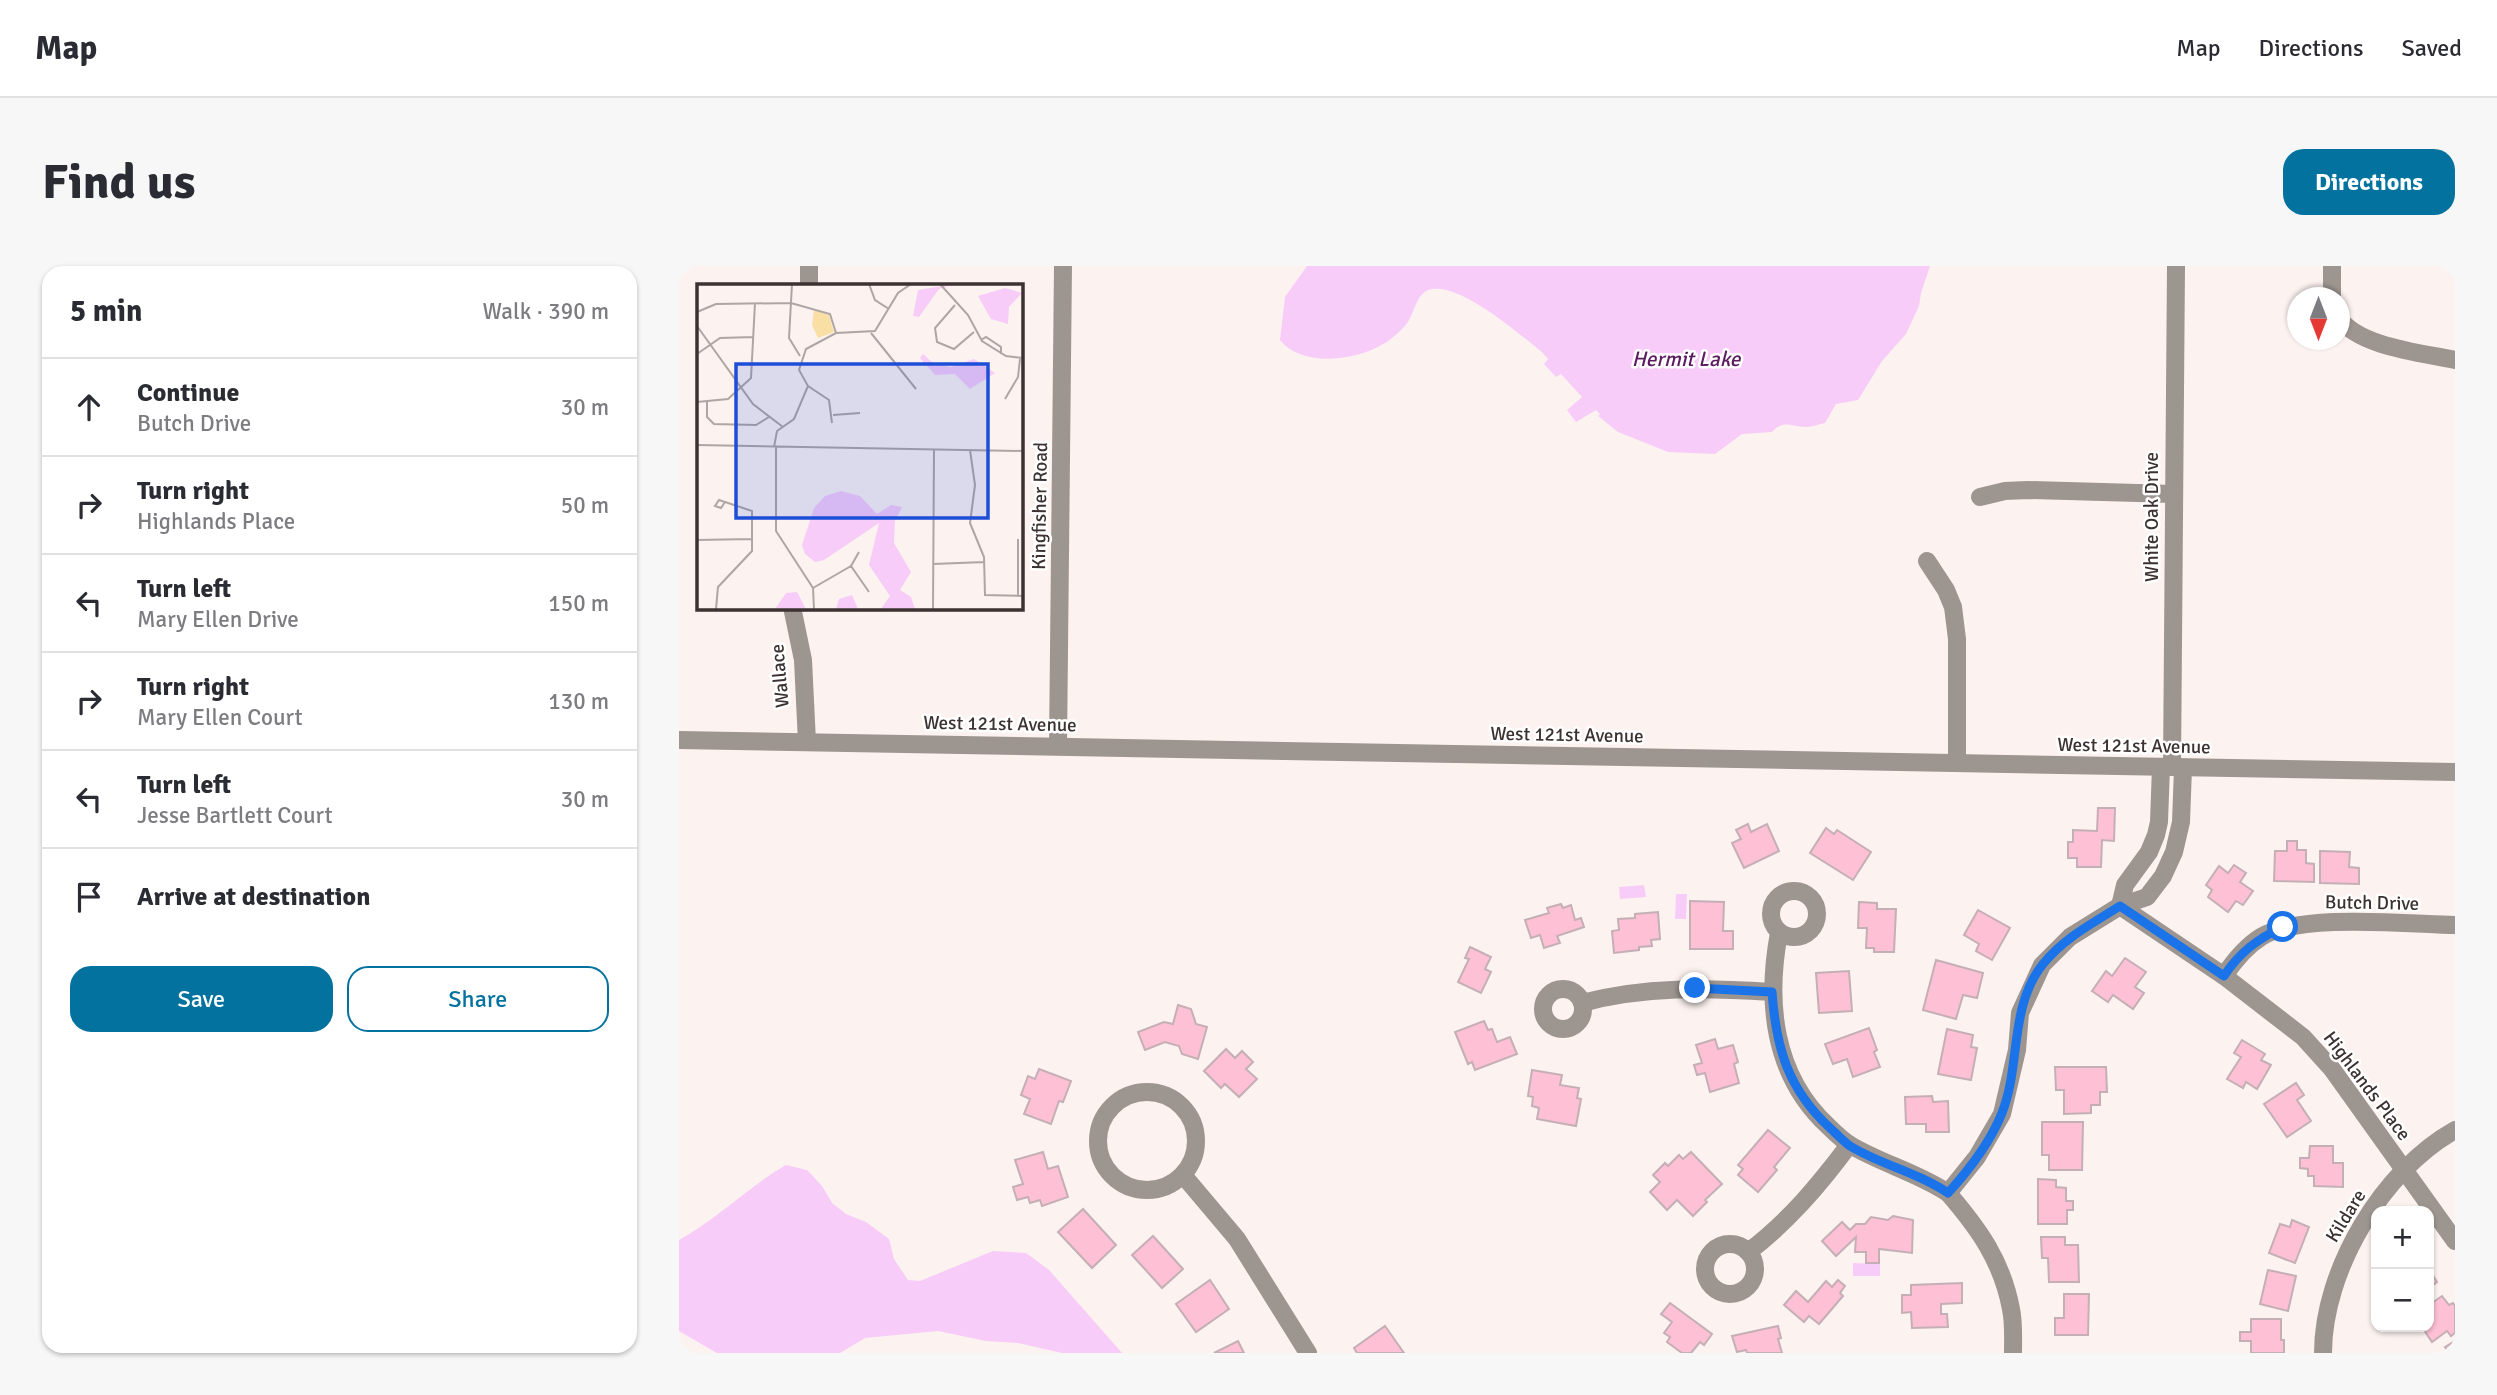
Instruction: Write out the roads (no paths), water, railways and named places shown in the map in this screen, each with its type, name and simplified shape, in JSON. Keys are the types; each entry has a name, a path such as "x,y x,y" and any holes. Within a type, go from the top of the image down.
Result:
{"street":[{"path":"809,266 809,284"},
{"name":"Kingfisher Road","path":"1058,746 1063,266"},
{"name":"White Oak Drive","path":"2120,906 2125,885 2149,852 2156,835 2172,767 2176,266"},
{"path":"2332,266 2332,287"},
{"path":"2350,328 2376,342 2455,360"},
{"path":"1980,497 2005,491 2173,494"},
{"path":"1927,561 1946,590 1953,607 1957,639 1957,763"},
{"name":"Wallace","path":"792,609 803,660 807,742"},
{"name":"West 121st Avenue","path":"679,740 2455,772"},
{"path":"1948,1193 1977,1157 2002,1114 2017,1050 2020,1013 2042,965 2070,937 2120,906"},
{"name":"Highlands Place","path":"2120,906 2224,976 2303,1037 2332,1069 2455,1241"},
{"name":"Butch Drive","path":"2224,976 2236,957 2261,937 2283,927 2313,922 2455,925"},
{"path":"1779,933 1772,992 1776,1031 1787,1070 1800,1094 1819,1117 1849,1145 1923,1178 1948,1193 1977,1226 1999,1266 2012,1310 2013,1353"},
{"path":"1582,1003 1636,992 1668,989 1772,992"},
{"path":"1149,1091 1165,1094 1179,1103 1196,1130 1192,1162 1183,1175 1170,1185 1137,1190 1122,1184 1109,1174 1100,1159 1097,1143 1099,1127 1106,1112 1118,1100 1133,1093 1149,1091"},
{"name":"Kildare","path":"2323,1353 2326,1320 2347,1252 2383,1195 2403,1170 2455,1130"},
{"path":"1748,1252 1773,1233 1805,1200 1849,1145"},
{"path":"1183,1175 1237,1239 1308,1353"}],"water":[{"name":"Hermit Lake","path":"1307,266 1930,266 1919,306 1906,334 1882,361 1858,400 1836,404 1825,423 1806,427 1784,425 1772,432 1742,434 1715,454 1668,452 1618,432 1598,416 1600,414 1596,410 1576,422 1567,410 1582,397 1561,374 1556,377 1544,364 1548,359 1542,352 1505,322 1474,302 1444,289 1432,289 1423,293 1403,328 1382,345 1368,351 1352,356 1319,358 1290,349 1280,340 1285,297"},
{"path":"1644,885 1646,897 1620,899 1619,887"},
{"path":"1676,894 1687,894 1686,919 1675,919"},
{"path":"786,1165 807,1170 822,1186 832,1203 889,1239 894,1259 908,1280 920,1281 993,1251 1026,1253 1049,1270 1122,1353 1062,1353 1018,1343 986,1341 938,1331 865,1338 840,1353 717,1353 679,1331 679,1240"},
{"path":"1853,1263 1880,1264 1880,1276 1853,1276"}]}
